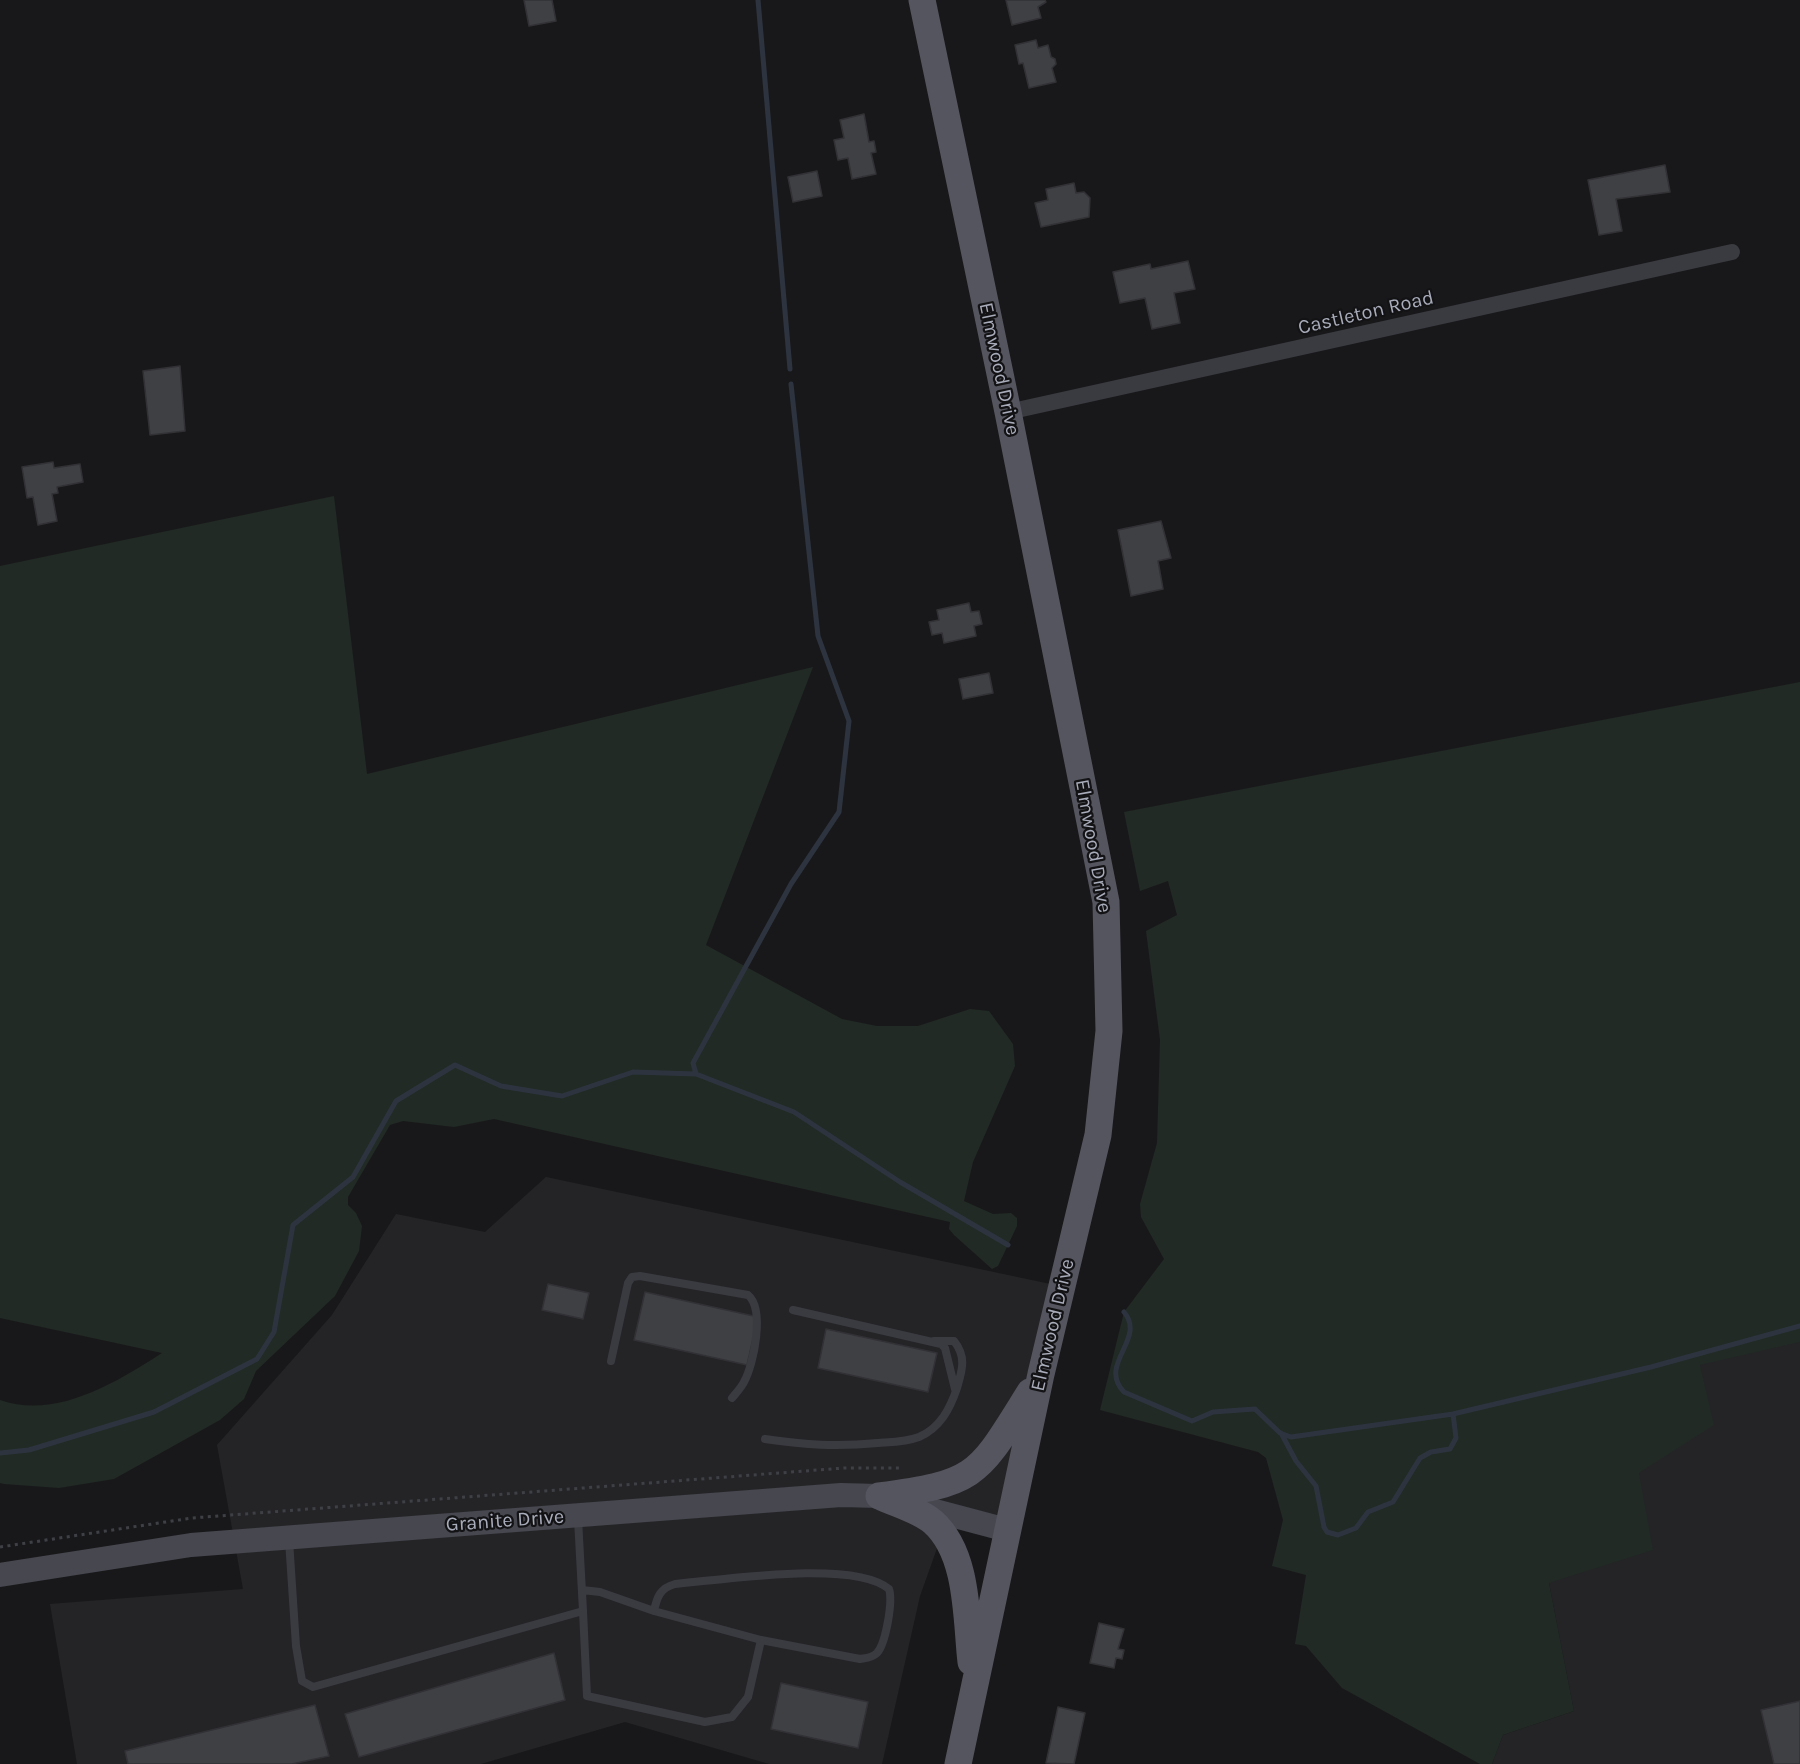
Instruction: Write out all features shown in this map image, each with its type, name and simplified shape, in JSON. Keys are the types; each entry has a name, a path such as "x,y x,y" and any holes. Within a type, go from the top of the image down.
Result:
{"main road":[{"name":"Elmwood Drive","path":"922,0 1008,412 1106,902 1109,1031 1098,1135 1041,1374 958,1764"},
{"path":"879,1496 929,1489 957,1481 973,1472 991,1455 1041,1374"},
{"path":"879,1496 931,1520 943,1532 951,1549 964,1594 974,1686"}],"street":[{"name":"Castleton Road","path":"1008,412 1732,252"},
{"name":"Granite Drive","path":"0,1575 159,1549 841,1495 879,1496 1007,1530"}],"lane":[{"path":"611,1361 628,1283 632,1277 640,1276 748,1295 755,1300 758,1326 744,1382 732,1398"},
{"path":"765,1439 830,1447 901,1442 918,1437 942,1420 951,1407 963,1369 960,1349 954,1341 934,1341 793,1310"},
{"path":"934,1341 945,1348 956,1392"},
{"path":"577,1515 587,1696 705,1722 732,1717 741,1709 748,1697 761,1640"},
{"path":"289,1537 296,1646 302,1681 313,1687 583,1611"},
{"path":"582,1590 600,1592 654,1611 761,1640 860,1659 869,1658 877,1653 883,1642 892,1597 889,1589 871,1579 814,1573 675,1584 665,1587 659,1593 654,1611"}],"path":[{"path":"0,1547 192,1518 833,1469 905,1468"}],"shaded area":[{"path":"334,496 367,774 813,667 706,945 842,1019 877,1026 918,1026 970,1009 989,1011 1013,1044 1015,1066 973,1162 964,1201 993,1214 1011,1213 1017,1218 1017,1226 998,1266 992,1269 954,1235 949,1229 950,1222 494,1119 454,1127 403,1121 390,1125 348,1197 348,1205 356,1213 362,1226 359,1251 335,1296 256,1371 244,1399 220,1420 114,1479 59,1488 0,1483 0,1400 21,1405 64,1402 106,1386 162,1353 0,1318 0,566"},
{"path":"1800,682 1800,1342 1700,1365 1714,1425 1639,1473 1653,1550 1549,1583 1574,1711 1503,1735 1492,1764 1480,1764 1342,1688 1306,1646 1295,1644 1306,1575 1272,1566 1283,1520 1266,1458 1258,1452 1100,1410 1124,1312 1164,1259 1141,1217 1140,1204 1157,1143 1160,1040 1146,931 1177,915 1168,881 1140,891 1124,812"},
{"path":"546,1177 1055,1285 999,1535 946,1523 920,1596 882,1764 769,1764 625,1722 481,1764 77,1764 50,1604 243,1589 217,1445 332,1315 396,1214 485,1232"},
{"path":"1800,1310 1800,1764 1492,1764 1503,1735 1574,1711 1549,1583 1620,1366"}],"building":[{"path":"524,0 552,0 556,21 529,26"},
{"path":"1006,0 1045,0 1046,2 1038,7 1041,18 1012,25"},
{"path":"1036,40 1038,48 1048,45 1051,57 1055,59 1056,64 1052,68 1056,82 1029,88 1023,63 1019,64 1015,45"},
{"path":"864,114 869,142 874,141 876,152 871,153 876,174 852,179 848,158 838,160 834,140 844,138 840,120"},
{"path":"1665,165 1670,192 1616,199 1622,231 1599,235 1588,180"},
{"path":"817,171 822,196 793,202 788,177"},
{"path":"1074,183 1076,193 1084,192 1090,198 1089,217 1041,227 1035,203 1048,200 1046,189"},
{"path":"1188,261 1195,289 1174,293 1180,323 1152,329 1145,298 1120,303 1113,272 1150,264 1151,269"},
{"path":"180,366 185,431 150,435 143,371"},
{"path":"53,462 54,468 80,464 83,482 57,487 58,493 52,494 57,521 38,525 33,497 27,498 22,467"},
{"path":"1161,521 1171,558 1158,561 1163,589 1131,596 1118,530"},
{"path":"969,603 971,612 979,611 982,624 974,626 976,636 944,643 942,633 932,635 929,622 939,620 937,610"},
{"path":"989,673 993,693 963,699 959,679"},
{"path":"548,1284 589,1293 583,1319 542,1310"},
{"path":"645,1292 758,1317 747,1365 634,1340"},
{"path":"826,1329 937,1353 928,1392 818,1368"},
{"path":"1099,1623 1124,1629 1118,1649 1124,1650 1122,1659 1116,1658 1114,1668 1090,1663"},
{"path":"554,1653 565,1700 359,1757 345,1714"},
{"path":"781,1683 868,1702 858,1748 771,1729"},
{"path":"1800,1701 1800,1764 1774,1764 1761,1710"},
{"path":"315,1705 329,1756 292,1764 128,1764 125,1751"},
{"path":"1058,1707 1085,1713 1074,1764 1046,1763"}],"waterway":[{"path":"758,0 790,369"},
{"path":"696,1074 693,1063 791,884 839,812 849,721 818,636 791,384"},
{"path":"0,1453 29,1450 154,1412 257,1359 274,1332 293,1225 353,1177 396,1101 455,1065 501,1086 562,1096 633,1072 696,1074 794,1112 900,1182 1008,1245"},
{"path":"1124,1312 1129,1322 1130,1332 1116,1371 1117,1382 1124,1392 1192,1421 1213,1412 1255,1409 1280,1433 1291,1437 1453,1414 1651,1367 1800,1326"},
{"path":"1281,1433 1296,1461 1316,1486 1324,1527 1327,1532 1338,1535 1356,1528 1368,1512 1393,1502 1420,1458 1431,1452 1450,1449 1456,1438 1453,1414"}]}
